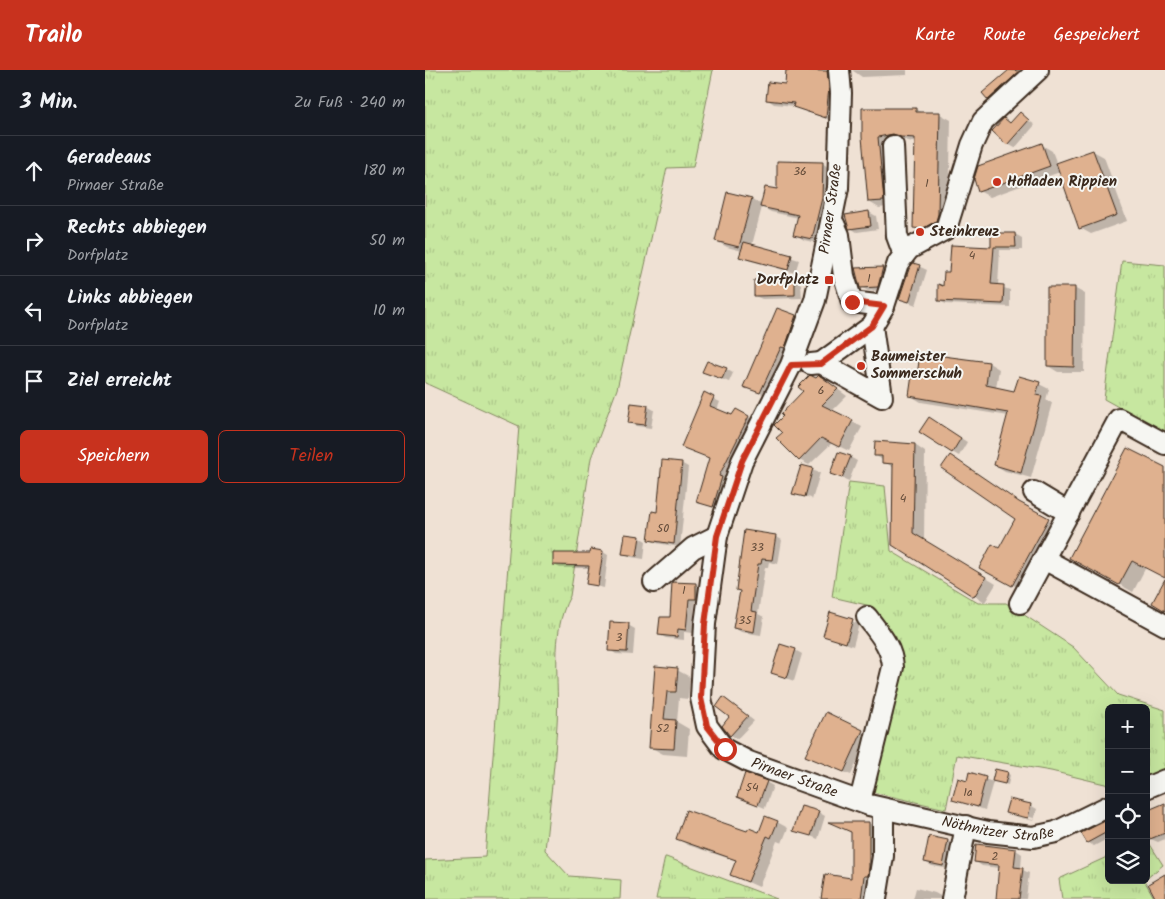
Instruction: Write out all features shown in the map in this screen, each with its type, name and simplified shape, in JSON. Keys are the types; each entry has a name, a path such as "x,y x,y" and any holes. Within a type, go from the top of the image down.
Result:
{"street":[{"name":"Pirnaer Straße","path":"839,70 841,93 838,188 833,221 815,300 791,365 742,461 717,536 705,624 701,698 707,726 725,749 749,762 883,809"},
{"path":"821,364 872,326 884,306 898,263 909,249 946,229 972,144 983,121 1038,70"},
{"path":"893,146 897,236 904,255"},
{"path":"833,221 839,235 844,276 852,302 884,306"},
{"path":"791,365 821,364 881,397 872,326"},
{"path":"1021,603 1119,419 1165,444"},
{"path":"1034,492 1069,512"},
{"path":"654,582 693,548 717,536"},
{"path":"1044,559 1165,625"},
{"path":"860,802 893,667 893,656 867,617"},
{"path":"1150,786 1165,780"},
{"name":"Nöthnitzer Straße","path":"883,809 989,832 1033,837 1056,832 1105,808"},
{"path":"876,899 883,856 883,809"},
{"path":"967,870 970,827"},
{"path":"952,899 970,827"}],"green space":[{"path":"425,70 713,70 693,167 667,168 617,389 591,458 570,596 564,611 557,643 558,708 545,850 569,876 621,880 620,899 425,899 425,860 485,857 519,426 425,383"},
{"path":"1122,261 1165,265 1165,433 1104,399"},
{"path":"849,482 885,486 891,551 978,603 1006,603 1073,647 1118,695 1146,704 1105,704 1105,784 1051,771 957,755 946,809 868,791 899,645 871,606 832,597"},
{"path":"1150,705 1165,710 1165,769 1150,775"},
{"path":"1150,844 1163,865 1150,876"},
{"path":"666,857 777,899 656,899"},
{"path":"1105,858 1105,884 1146,884 1155,899 1062,899 1059,879"}],"building":[{"path":"786,70 827,71 829,87 826,118 793,107 794,103 766,100 768,82 785,84"},
{"path":"1009,70 1020,71 988,100 982,93"},
{"path":"862,108 916,108 916,112 940,112 938,214 936,221 922,229 913,228 915,138 901,137 893,134 878,137 884,201 868,202 862,137"},
{"path":"1020,112 1029,120 1007,145 992,131 1004,118 1010,123"},
{"path":"1042,143 1050,166 978,192 974,179 978,166"},
{"path":"1093,150 1117,215 1079,229 1056,163"},
{"path":"777,161 823,162 822,198 812,239 793,235 798,215 760,207 765,187 777,189"},
{"path":"727,192 752,198 739,247 715,241"},
{"path":"869,211 871,226 849,229 845,215"},
{"path":"991,233 1015,233 1016,247 994,247 991,284 1004,285 1003,304 938,301 938,284 943,286 944,272 949,272 951,245 991,247"},
{"path":"744,242 792,255 788,270 739,257"},
{"path":"913,263 920,265 909,302 899,299 909,269"},
{"path":"883,267 878,287 860,288 855,268"},
{"path":"795,279 795,295 754,296 754,280"},
{"path":"1047,287 1075,287 1074,367 1047,366"},
{"path":"777,308 796,315 785,348 781,347 760,393 743,387"},
{"path":"920,353 989,362 986,385 1014,391 1019,376 1040,382 1036,395 1042,396 1021,473 994,465 1008,413 909,396 912,375 917,376"},
{"path":"707,361 727,368 722,379 702,372"},
{"path":"810,375 816,378 819,375 838,389 822,405 853,420 839,447 821,438 799,461 776,438 782,433 774,425 783,416 781,414 803,391 798,387"},
{"path":"704,392 714,397 710,406 732,415 736,409 749,416 719,476 722,477 713,507 696,502 709,458 681,447"},
{"path":"631,403 648,405 645,425 628,423"},
{"path":"929,417 961,438 952,453 919,432"},
{"path":"875,441 915,444 913,533 986,577 974,597 892,545 893,464 882,463 882,456 874,456"},
{"path":"1127,448 1165,467 1165,578 1132,561 1119,585 1069,558"},
{"path":"838,452 851,456 842,478 830,474"},
{"path":"950,455 1019,502 1049,518 1012,586 979,568 992,544 999,548 1015,519 941,468"},
{"path":"662,460 682,462 674,544 648,540 652,511 657,512"},
{"path":"801,465 813,468 805,497 792,494"},
{"path":"744,530 776,535 772,560 762,559 761,564 758,564 751,611 757,612 754,632 733,628 740,591 736,590"},
{"path":"625,534 640,536 637,556 622,554"},
{"path":"591,549 603,551 598,586 586,584 589,566 553,565 553,553 590,553"},
{"path":"1165,579 1165,611 1152,603"},
{"path":"672,582 696,583 696,599 689,599 686,630 678,629 677,637 658,635 660,617 670,617"},
{"path":"830,612 853,619 846,643 823,636"},
{"path":"610,622 629,623 627,652 608,651"},
{"path":"780,644 796,649 787,678 771,673"},
{"path":"655,666 678,668 676,692 667,692 664,719 676,720 674,749 649,748"},
{"path":"723,697 748,716 730,736 722,726 729,717 716,707"},
{"path":"826,712 863,730 844,772 805,756"},
{"path":"995,769 1008,772 1005,784 992,781"},
{"path":"969,772 986,777 978,807 952,800 958,778 967,781"},
{"path":"745,773 767,781 758,805 737,797"},
{"path":"1009,799 1031,804 1028,818 1005,813"},
{"path":"1165,803 1165,833 1150,839 1150,809"},
{"path":"801,806 819,811 811,836 793,831"},
{"path":"686,810 747,831 749,828 759,832 765,816 778,821 771,838 767,836 748,882 730,875 736,860 676,839"},
{"path":"1105,821 1105,833 1087,843 1081,833"},
{"path":"828,822 869,822 869,867 868,876 864,876 861,899 821,899 825,874 851,878 851,832"},
{"path":"929,836 948,840 943,866 924,862"},
{"path":"976,844 1016,849 1014,867 1023,868 1019,899 996,899 999,865 974,862"},
{"path":"1165,874 1165,899 1156,899 1148,884"}],"place":[{"name":"Hofladen Rippien","path":"997,182"},
{"name":"Steinkreuz","path":"920,232"},
{"name":"Dorfplatz","path":"829,280"},
{"name":"Baumeister Sommerschuh","path":"861,366"}],"route":[{"path":"725,749 707,726 701,698 705,624 717,536 730,491 742,461 791,365 821,364 872,326 884,306 852,302"}]}
